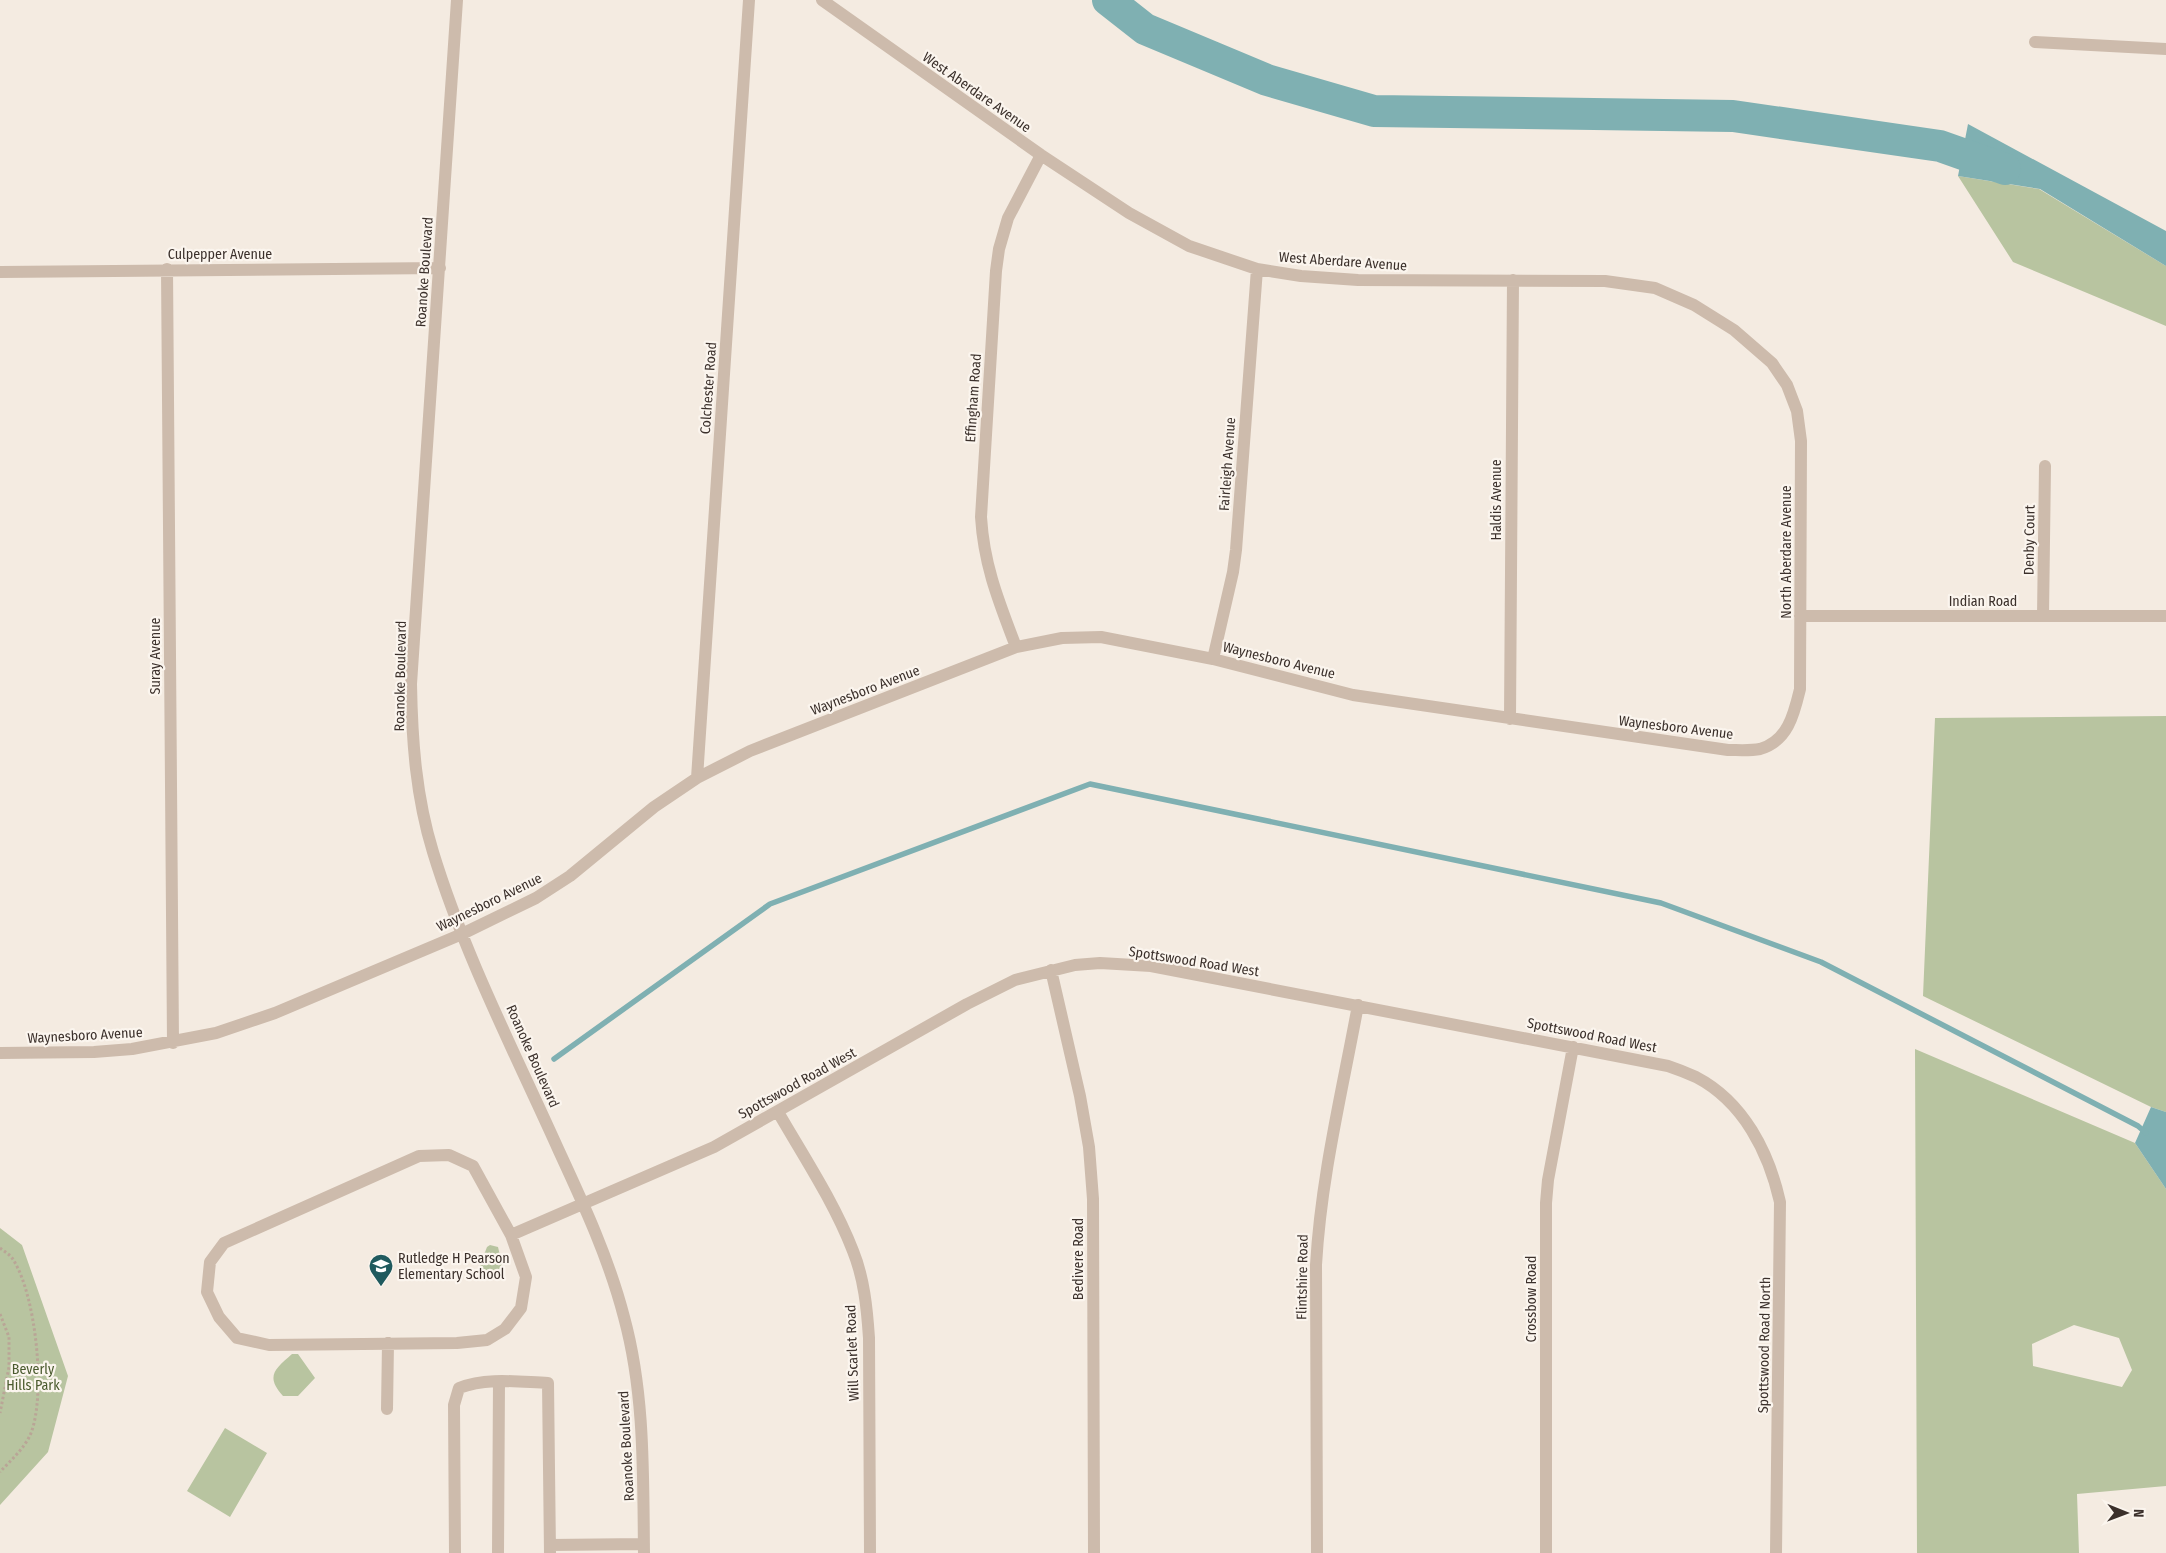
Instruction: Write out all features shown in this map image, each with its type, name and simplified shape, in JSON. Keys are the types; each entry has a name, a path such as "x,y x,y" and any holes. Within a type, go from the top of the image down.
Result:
{"street":[{"name":"Roanoke Boulevard","path":"457,0 412,684 412,724 416,768 433,851 462,934 583,1204 617,1294 636,1370 642,1419 644,1548"},
{"name":"Colchester Road","path":"697,778 749,0"},
{"name":"West Aberdare Avenue","path":"822,0 1041,155 1129,213 1189,246 1257,269 1301,276 1358,280 1605,281 1654,288 1694,305 1734,330 1772,363 1787,385"},
{"path":"2035,42 2166,49"},
{"name":"Effingham Road","path":"1016,647 990,575 983,544 982,507 996,271 999,249 1008,218 1041,155"},
{"name":"Culpepper Avenue","path":"0,272 440,268"},
{"name":"Fairleigh Avenue","path":"1213,659 1233,572 1236,550 1257,269"},
{"name":"Suray Avenue","path":"167,270 173,1043"},
{"name":"Haldis Avenue","path":"1510,719 1513,280"},
{"name":"North Aberdare Avenue","path":"1787,385 1797,411 1801,441 1800,689 1792,720"},
{"name":"Denby Court","path":"2043,616 2045,466"},
{"name":"Indian Road","path":"1800,616 2166,616"},
{"name":"Waynesboro Avenue","path":"0,1053 94,1052 173,1043 216,1033 275,1014 462,934 536,898 570,876 654,807 697,778 750,751 1016,647 1062,638 1101,637 1213,659 1353,695 1728,750 1760,749 1780,737 1792,720"},
{"name":"Spottswood Road West","path":"511,1235 714,1147 967,1004 1014,980 1051,970 1100,963 1151,966 1668,1066 1698,1078 1723,1096 1744,1118 1760,1142"},
{"name":"Bedivere Road","path":"1051,970 1080,1096 1089,1147 1093,1199 1094,1553"},
{"name":"Flintshire Road","path":"1317,1553 1316,1265 1318,1222 1324,1179 1358,1005"},
{"name":"Crossbow Road","path":"1546,1553 1546,1203 1548,1180 1573,1047"},
{"name":"Will Scarlet Road","path":"778,1112 840,1221 854,1252 862,1279 869,1338 870,1553"},
{"name":"Spottswood Road North","path":"1760,1142 1773,1172 1780,1202 1776,1553"},
{"path":"450,1155 473,1166 511,1235 526,1277 521,1308 505,1329 487,1340 457,1343 269,1345 237,1338 219,1317 207,1292 210,1262 224,1243 419,1156 450,1155"},
{"path":"387,1409 388,1343"},
{"path":"455,1553 454,1404 459,1388 475,1382 548,1383 550,1549 644,1548"},
{"path":"498,1553 499,1382"}],"path":[{"path":"0,1248 13,1258 22,1276 34,1327 39,1378 37,1411 30,1435 0,1472"},
{"path":"0,1314 9,1337 9,1367 0,1413"}],"green space":[{"path":"1958,176 2039,189 2166,266 2166,326 2013,262"},
{"path":"2166,716 2166,1112 2151,1107 1923,996 1935,718"},
{"path":"1915,1049 2135,1143 2166,1189 2166,1486 2077,1494 2079,1553 1917,1553","holes":["2074,1325 2119,1338 2132,1370 2122,1387 2033,1366 2032,1344"]},
{"name":"Beverly Hills Park","path":"0,1228 22,1245 68,1376 48,1452 0,1505"},
{"path":"490,1245 498,1247 502,1264 497,1274 493,1276 484,1271 480,1265 487,1247"},
{"path":"292,1354 298,1354 315,1378 298,1396 283,1396 274,1383 274,1373"},
{"path":"225,1428 267,1453 230,1517 187,1491"}],"water":[{"path":"1968,124 2166,231 2166,266 2040,189 1958,176"},
{"path":"2151,1107 2166,1112 2166,1189 2135,1143"}],"waterway":[{"path":"1108,0 1145,29 1267,80 1374,111 1733,116 1940,146 2005,169"},
{"path":"554,1059 770,904 1090,784 1661,903 1821,962 2138,1126 2146,1133"}],"place":[{"name":"Rutledge H Pearson Elementary School","path":"381,1287"}]}
